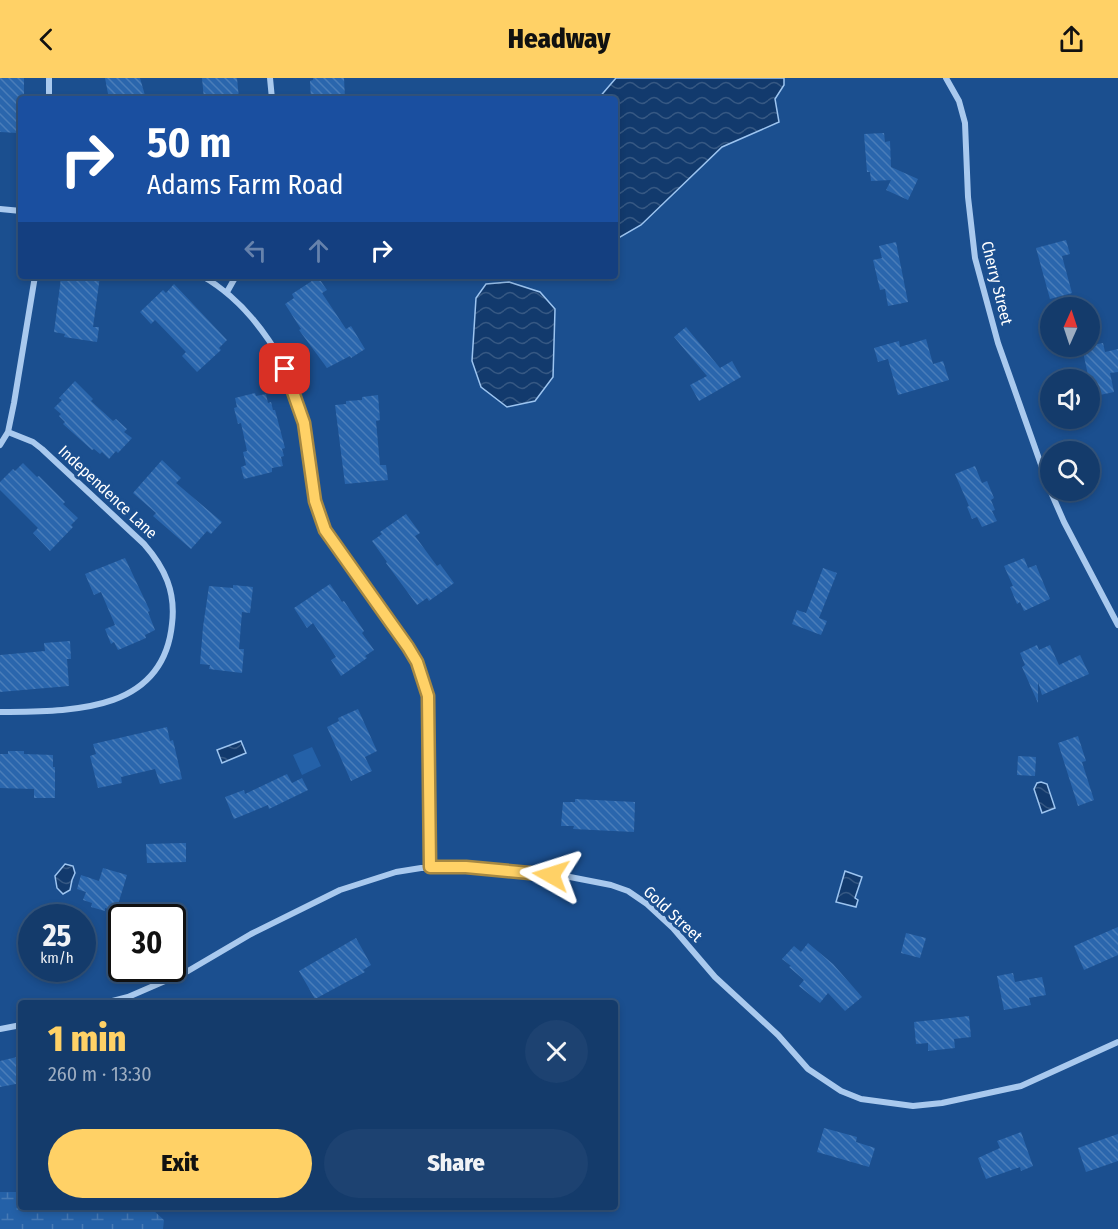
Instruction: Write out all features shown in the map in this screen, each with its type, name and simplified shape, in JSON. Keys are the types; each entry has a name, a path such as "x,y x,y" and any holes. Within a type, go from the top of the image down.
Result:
{"street":[{"path":"49,78 49,96"},
{"path":"270,78 272,96"},
{"name":"Cherry Street","path":"946,78 958,101 965,123 968,197 975,258 998,343 1040,462"},
{"path":"0,209 18,211"},
{"path":"0,445 8,432 35,279"},
{"path":"207,279 227,292 242,306 268,339 285,369 304,423 315,501 325,530 417,662 428,696 430,713 430,867"},
{"path":"227,292 234,279"},
{"name":"Independence Lane","path":"0,712 47,712 104,704 124,696 143,685 156,669 166,652 173,615 172,595 167,576 158,560 144,544 42,449 33,442 8,432"},
{"name":"Cherry Street","path":"1055,501 1118,625"},
{"name":"Gold Street","path":"116,1000 189,971 251,934 340,890 376,877 430,867 466,867 560,876 611,885 628,891 647,904 673,928 715,977 778,1035 808,1069 841,1091 861,1099 913,1106 942,1103 1021,1086 1118,1042"},
{"path":"0,1029 18,1026"}],"green space":[{"path":"312,747 321,766 302,775 293,755"},
{"path":"0,1192 18,1192 18,1210 153,1210 164,1220 163,1229 0,1229"}],"water":[{"path":"616,78 784,78 784,85 775,99 779,122 722,147 641,225 618,238 618,96 601,96"},
{"path":"509,282 540,292 555,309 553,377 535,401 507,407 481,387 472,361 476,298 486,284"},
{"path":"241,741 246,753 222,763 217,750"},
{"path":"1037,783 1047,784 1055,808 1042,813 1034,789"},
{"path":"65,864 73,866 75,873 70,890 63,894 57,888 55,876"},
{"path":"845,871 862,877 855,898 858,900 856,907 836,902"}],"building":[{"path":"0,78 24,78 24,96 18,96 18,133 0,132"},
{"path":"105,78 140,78 145,96 108,96"},
{"path":"202,78 237,78 239,96 204,96"},
{"path":"313,78 344,78 345,96 311,96 310,81"},
{"path":"884,133 885,142 890,141 891,167 918,179 908,200 886,190 891,180 871,181 870,172 867,172 864,134"},
{"path":"1066,240 1070,254 1062,256 1072,293 1049,297 1036,248"},
{"path":"896,242 908,302 888,306 885,289 880,290 873,260 882,258 879,246"},
{"path":"61,279 100,279 93,327 99,327 97,342 64,337 65,334 54,332"},
{"path":"315,279 319,279 327,290 322,293 346,329 351,326 365,349 327,368 299,330 301,329 285,304 294,298 292,294"},
{"path":"174,284 227,340 219,348 221,350 197,372 182,356 186,352 155,320 151,324 140,312 163,290 166,293"},
{"path":"686,327 720,368 732,361 741,377 699,401 690,385 707,376 674,337"},
{"path":"926,339 933,364 943,361 949,380 898,395 888,359 878,362 874,348 899,341 900,347"},
{"path":"1103,343 1105,352 1118,349 1118,372 1110,373 1114,392 1100,395 1100,369 1087,369 1084,357 1100,357 1100,344"},
{"path":"75,381 93,399 91,401 113,421 116,419 127,429 124,432 132,438 109,459 102,452 100,454 92,450 63,424 65,422 59,416 61,414 54,408 62,400 59,398"},
{"path":"255,393 256,396 266,394 268,403 271,402 275,410 285,448 282,449 284,456 281,457 283,466 272,468 272,472 244,479 241,467 246,465 243,452 247,451 241,423 238,424 234,408 237,407 235,398"},
{"path":"378,395 380,420 376,421 380,465 386,465 388,480 345,484 335,405"},
{"path":"162,460 181,478 176,483 222,522 211,534 207,531 191,549 153,516 156,513 133,493"},
{"path":"23,463 65,502 63,504 78,518 71,525 73,527 50,551 33,533 38,528 0,490 0,482"},
{"path":"975,466 982,483 987,481 994,498 991,500 995,510 992,511 997,521 982,527 977,517 972,519 955,474"},
{"path":"406,514 420,533 415,536 437,566 440,564 454,583 429,601 427,598 417,605 372,541 382,534 380,532"},
{"path":"125,558 150,611 148,612 155,630 145,635 146,638 118,650 114,642 111,644 105,629 115,625 101,592 94,595 85,574"},
{"path":"1024,558 1028,568 1036,565 1050,599 1024,611 1020,602 1017,604 1010,587 1013,586 1004,566"},
{"path":"823,568 837,573 819,618 827,621 821,635 792,624 797,610 806,613"},
{"path":"330,584 364,631 362,633 374,650 365,656 367,658 341,676 331,660 336,657 313,623 307,628 294,608"},
{"path":"233,585 253,587 250,613 242,612 239,649 244,649 242,673 209,669 210,665 200,664 209,586 233,588"},
{"path":"70,641 71,659 67,659 69,686 0,692 0,655 45,651 44,643"},
{"path":"1037,645 1039,650 1050,645 1059,665 1080,655 1089,674 1042,695 1038,682 1038,703 1022,667 1025,665 1020,653"},
{"path":"358,709 377,751 365,757 372,771 351,781 327,727 339,721 338,718"},
{"path":"167,727 170,741 173,740 182,779 160,784 155,769 121,777 122,783 98,788 90,756 96,754 93,744"},
{"path":"1078,736 1086,761 1082,762 1094,800 1078,806 1058,743"},
{"path":"8,751 53,755 55,798 34,798 34,789 0,788 0,754 8,754"},
{"path":"1018,756 1036,757 1035,776 1017,775"},
{"path":"287,774 292,783 302,778 308,790 269,809 268,805 234,819 225,797 244,790 245,794"},
{"path":"575,799 635,802 634,832 573,829 574,826 561,826 563,802 575,802"},
{"path":"186,843 186,862 147,863 146,844"},
{"path":"103,868 127,875 118,904 108,904 108,909 105,908 105,911 96,908 96,904 83,900 86,892 77,889 81,875 99,881"},
{"path":"1118,927 1118,955 1084,970 1074,946"},
{"path":"906,933 926,938 920,958 901,953"},
{"path":"356,938 371,965 363,970 365,972 315,999 299,971"},
{"path":"808,943 833,964 862,997 845,1011 828,993 820,1003 799,986 804,980 782,959 794,946 801,952"},
{"path":"1013,973 1015,982 1042,977 1046,995 1029,998 1031,1005 1004,1010 997,976"},
{"path":"969,1016 971,1037 954,1039 955,1048 928,1051 928,1043 916,1044 914,1022"},
{"path":"18,1057 18,1084 0,1087 0,1061"},
{"path":"824,1128 857,1137 856,1142 875,1148 869,1167 817,1152"},
{"path":"1021,1132 1033,1166 1021,1171 1020,1167 986,1179 978,1158 1000,1148 997,1141"},
{"path":"1118,1134 1118,1161 1086,1172 1078,1148"}],"route":[{"path":"285,369 304,423 315,501 325,530 408,647 417,662 428,696 430,713 430,867 466,867 551,875"}]}
